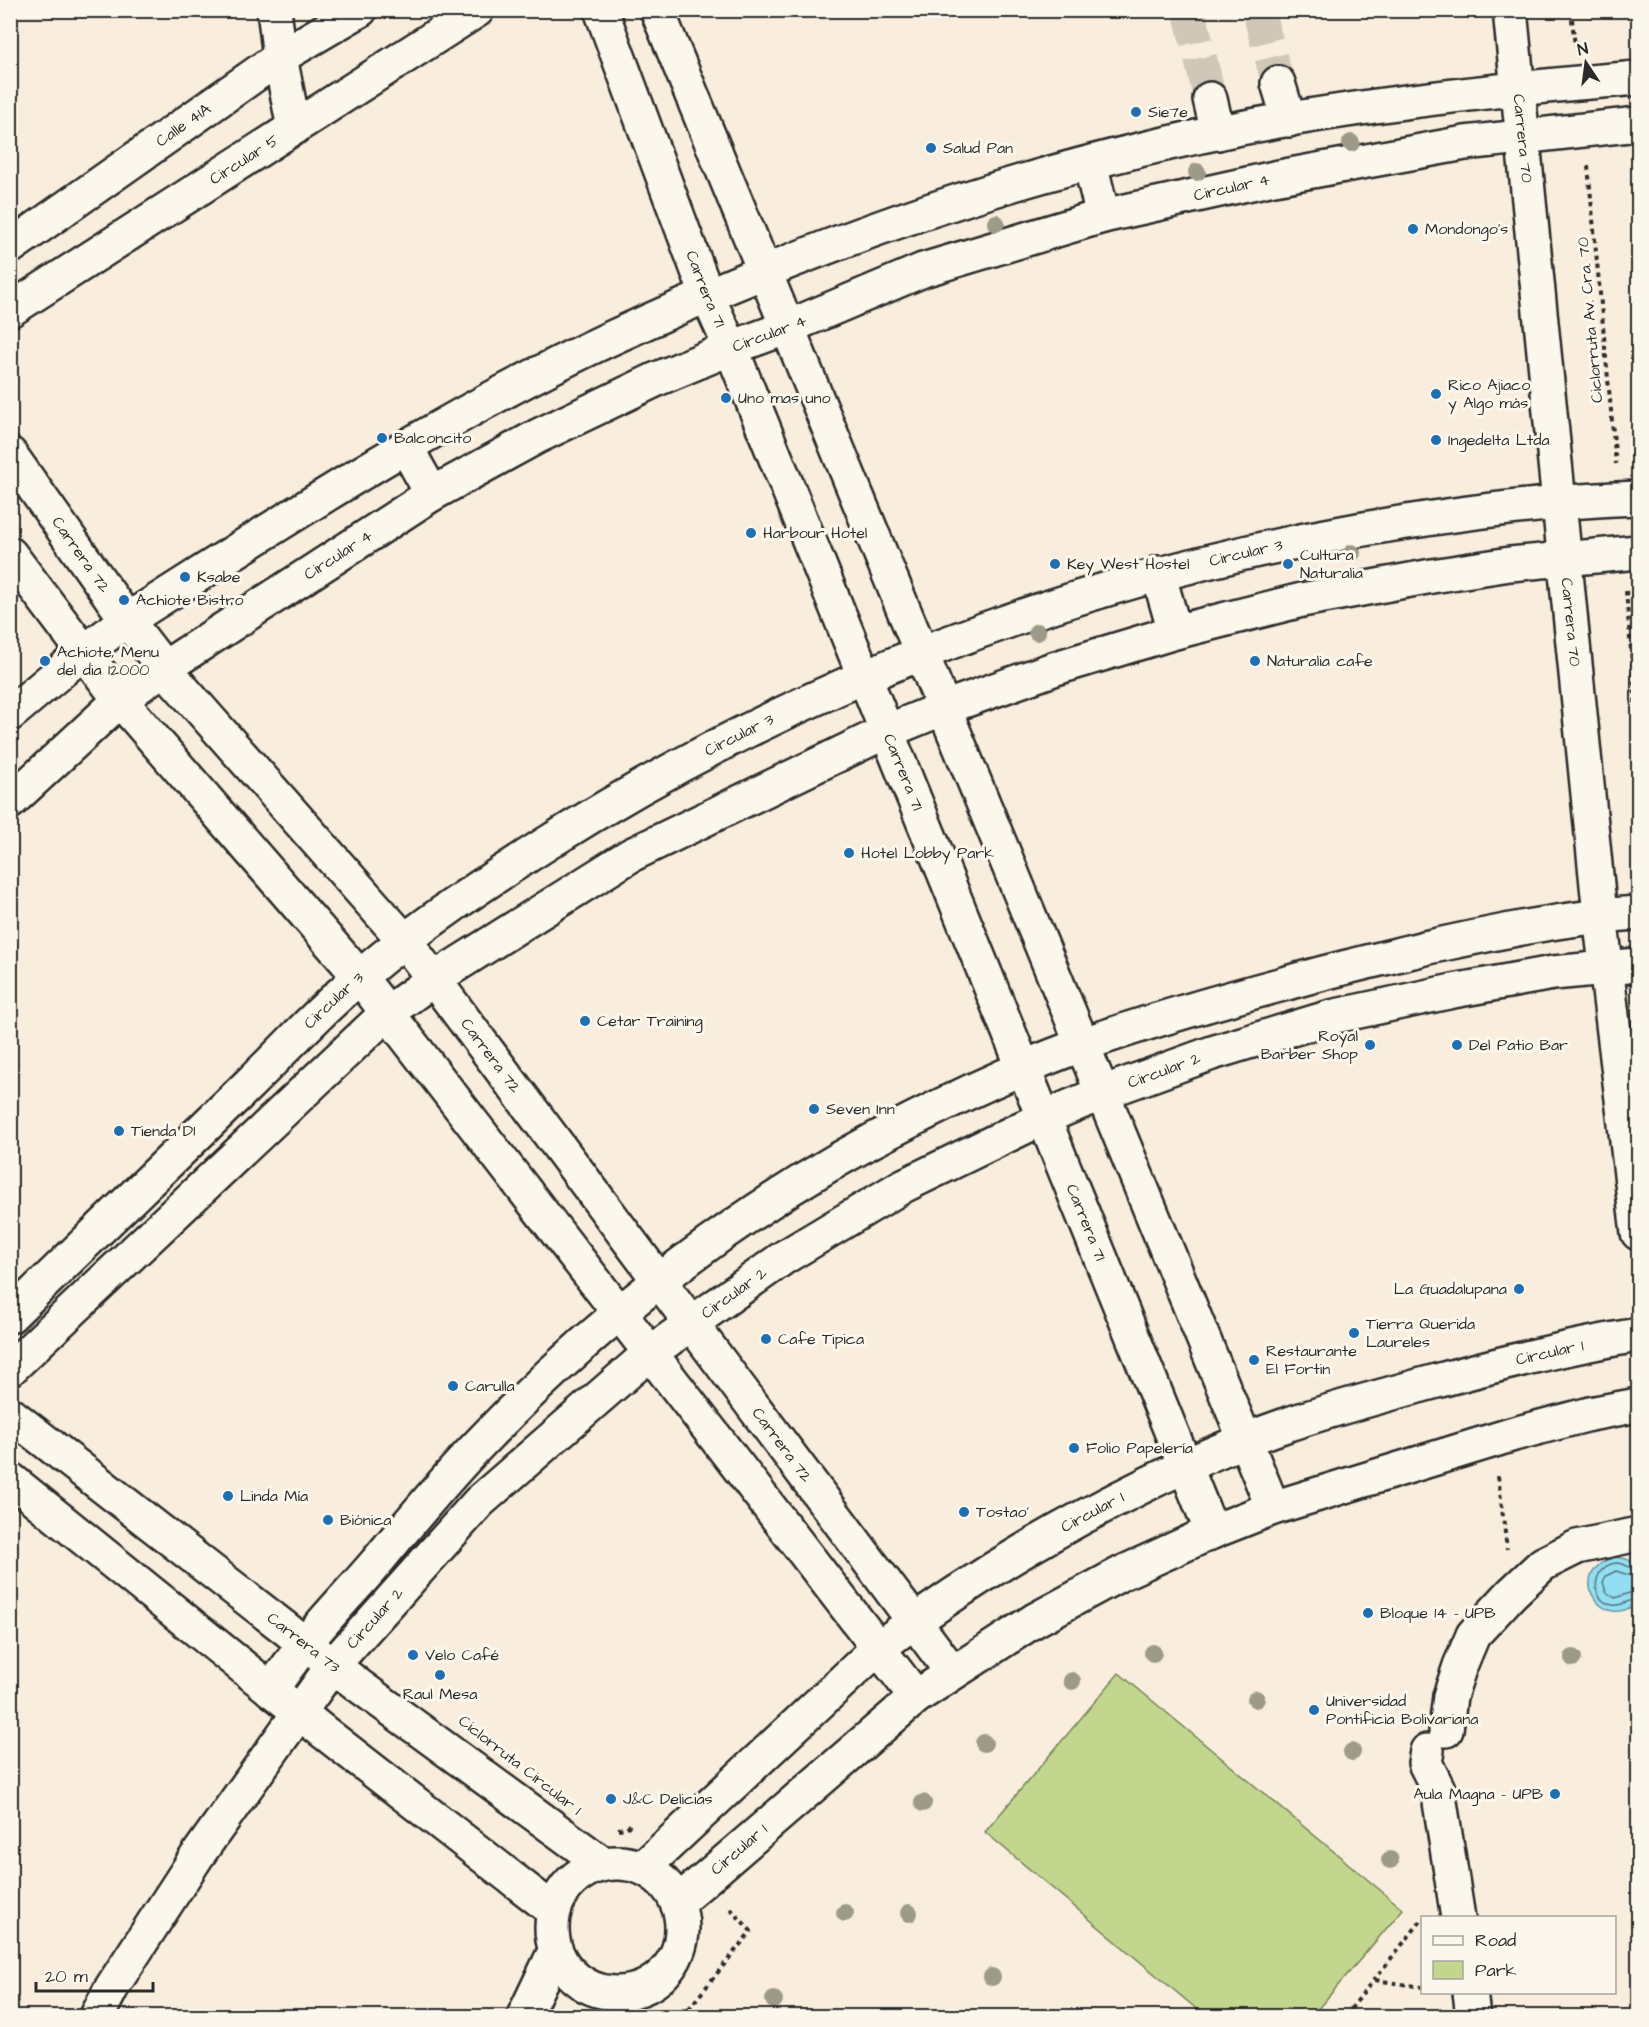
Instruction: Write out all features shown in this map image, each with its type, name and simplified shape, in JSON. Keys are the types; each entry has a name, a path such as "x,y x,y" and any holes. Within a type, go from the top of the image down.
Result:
{"street":[{"path":"274,10 280,57 294,128"},
{"name":"Calle 41A","path":"10,247 280,57 360,10"},
{"name":"Circular 5","path":"10,310 477,10"},
{"name":"Carrera 71","path":"601,10 707,295 1212,1532"},
{"path":"657,10 1273,1508"},
{"name":"Carrera 70","path":"1510,10 1600,915 1638,1233"},
{"path":"10,714 84,651 127,620 406,447 504,392 604,341 764,271 872,230 958,201 1090,163 1218,133 1460,94 1638,78"},
{"path":"1278,83 1289,120"},
{"path":"1210,99 1218,133"},
{"name":"Circular 4","path":"10,802 120,700 164,668 432,494 538,436 657,379 730,348 788,327 923,270 1103,216 1355,163 1465,143 1638,124"},
{"path":"1090,163 1103,216"},
{"path":"406,447 432,494"},
{"name":"Carrera 72","path":"10,454 127,620 164,668 405,941 952,1672"},
{"name":"Circular 3","path":"10,1316 359,976 487,881 604,807 727,740 921,652 1066,601 1158,573 1289,542 1504,507 1638,498"},
{"path":"10,1369 387,1013 434,979 631,855 885,732 1056,668 1175,632 1302,600 1432,576 1510,564 1638,552"},
{"path":"10,554 120,700 359,976 916,1697"},
{"path":"1158,573 1175,632"},
{"path":"271,1690 306,1642 480,1443 537,1385 659,1281 724,1233 815,1174 910,1120 1023,1068 1082,1045 1203,1006 1334,970 1466,939 1600,915 1638,913"},
{"name":"Circular 2","path":"97,2016 112,1988 197,1856 298,1712 333,1665 479,1502 650,1353 690,1322 783,1258 903,1186 1043,1118 1102,1093 1212,1053 1331,1017 1453,990 1553,973 1638,965"},
{"name":"Circular 1","path":"643,1868 878,1648 1000,1563 1091,1512 1185,1466 1281,1426 1497,1364 1579,1345 1638,1335"},
{"name":"Circular 1","path":"677,1903 916,1697 1035,1620 1122,1573 1212,1532 1273,1508 1514,1434 1590,1414 1638,1405"},
{"name":"Carrera 73","path":"10,1414 333,1665 603,1864"},
{"path":"10,1479 298,1712 554,1911"},
{"path":"1458,1916 1438,1789 1437,1741 1460,1666 1473,1635 1543,1564 1577,1547 1638,1534"},
{"path":"623,1863 643,1868 657,1876 669,1888 677,1903 682,1922 681,1942 674,1960 662,1976 621,2005 604,1992 583,1984 567,1970 555,1951 551,1931 554,1911 561,1894 586,1870 603,1864 623,1863"},
{"path":"524,2016 555,1951"},
{"path":"1470,1994 1473,2016"}],"path":[{"path":"1572,10 1575,46"},
{"name":"Ciclorruta Av. Cra. 70","path":"1588,174 1616,464"},
{"path":"1626,589 1638,734"},
{"path":"1499,1478 1512,1593"},
{"path":"616,1829 626,1828 635,1822"},
{"path":"1346,2016 1421,1920"},
{"path":"683,2016 751,1931"},
{"path":"1374,1980 1421,1987"}],"green space":[{"path":"1119,1673 1403,1909 1312,2016 1205,2016 985,1832"}],"water":[{"path":"1614,1557 1631,1561 1638,1570 1639,1576 1638,1600 1626,1609 1614,1611 1603,1607 1595,1599 1590,1588 1591,1577 1598,1566"}],"tunnel":[{"path":"1189,10 1210,99"},
{"path":"1258,10 1278,83"}],"place":[{"name":"Sie7e","path":"1136,112"},
{"name":"Salud Pan","path":"931,148"},
{"name":"Mondongo's","path":"1413,229"},
{"name":"Rico Ajiaco y Algo más","path":"1436,394"},
{"name":"Uno mas uno","path":"726,398"},
{"name":"Balconcito","path":"382,438"},
{"name":"Ingedelta Ltda","path":"1436,440"},
{"name":"Harbour Hotel","path":"751,533"},
{"name":"Key West Hostel","path":"1055,564"},
{"name":"Cultura Naturalia","path":"1288,564"},
{"name":"Ksabe","path":"185,577"},
{"name":"Achiote Bistro","path":"124,600"},
{"name":"Achiote, Menu del dia 12000","path":"45,661"},
{"name":"Naturalia cafe","path":"1255,661"},
{"name":"Hotel Lobby Park","path":"849,853"},
{"name":"Cetar Training","path":"585,1021"},
{"name":"Royal Barber Shop","path":"1370,1045"},
{"name":"Del Patio Bar","path":"1457,1045"},
{"name":"Seven Inn","path":"814,1109"},
{"name":"Tienda D1","path":"119,1131"},
{"name":"La Guadalupana","path":"1519,1289"},
{"name":"Tierra Querida Laureles","path":"1354,1333"},
{"name":"Cafe Tipica","path":"766,1339"},
{"name":"Restaurante El Fortin","path":"1254,1360"},
{"name":"Carulla","path":"453,1386"},
{"name":"Folio Papelería","path":"1074,1448"},
{"name":"Linda Mía","path":"228,1496"},
{"name":"Tostao’","path":"964,1512"},
{"name":"Biónica","path":"328,1520"},
{"name":"Bloque 14 - UPB","path":"1368,1613"},
{"name":"Velo Café","path":"413,1655"},
{"name":"Raul Mesa","path":"440,1675"},
{"name":"Universidad Pontificia Bolivariana","path":"1314,1710"},
{"name":"Aula Magna - UPB","path":"1555,1794"},
{"name":"J&C Delicias","path":"611,1799"}]}
